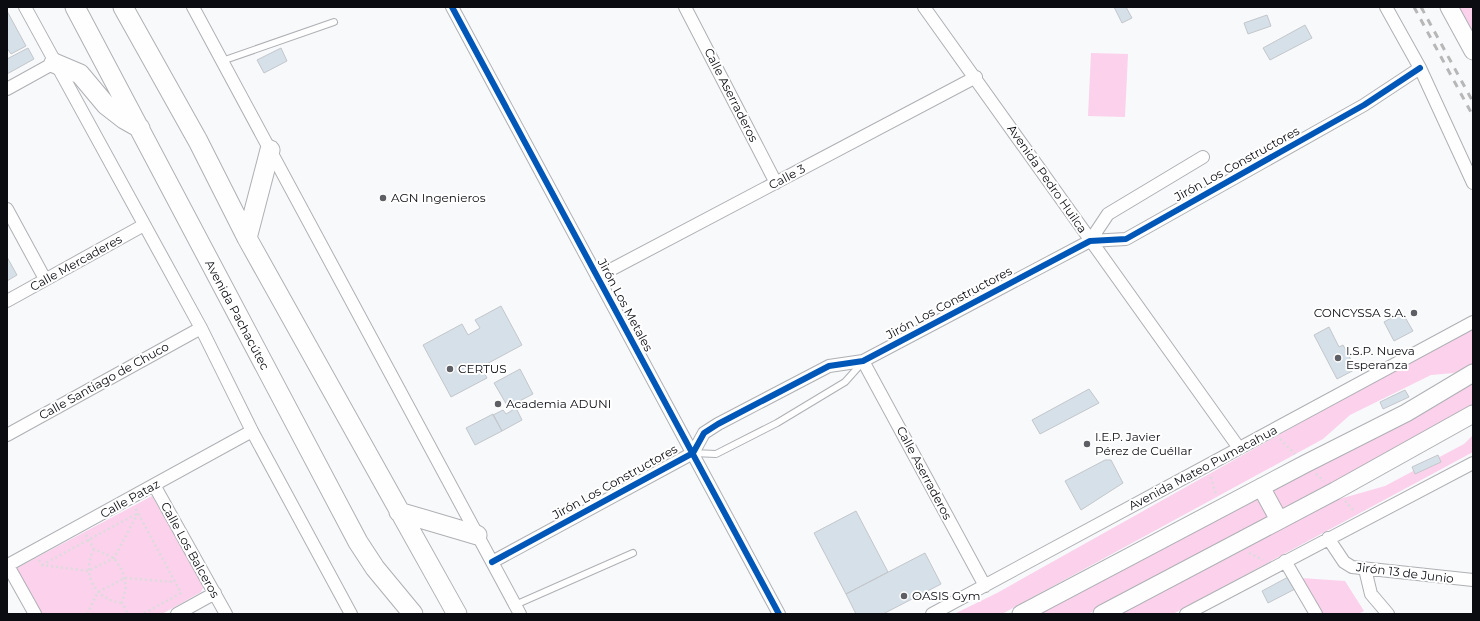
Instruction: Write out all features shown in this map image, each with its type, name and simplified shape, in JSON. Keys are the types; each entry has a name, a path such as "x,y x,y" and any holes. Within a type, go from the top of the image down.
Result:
{"main road":[{"name":"Avenida Pachacútec","path":"75,7 141,129 179,207 358,542 375,568 413,614"},
{"path":"123,7 198,141 247,238 457,614"},
{"path":"1449,7 1473,51"},
{"path":"54,63 80,74 106,105 124,119 141,129"},
{"path":"247,238 270,150"},
{"path":"1021,614 1261,487 1406,413 1473,373"},
{"path":"1102,614 1236,544 1473,414"},
{"path":"1261,487 1279,520"},
{"path":"399,512 477,535"}],"street":[{"path":"25,7 54,63 201,328 252,432 351,614"},
{"path":"193,7 518,610"},
{"name":"Jirón Los Metales","path":"452,7 779,614"},
{"name":"Calle Aserraderos","path":"685,7 776,183"},
{"name":"Avenida Pedro Huilca","path":"924,7 976,77 1090,241 1239,448"},
{"path":"1386,7 1420,68 1473,183"},
{"path":"7,89 54,63"},
{"name":"Jirón Los Constructores","path":"492,562 693,452 704,433 718,424 829,366 863,361 1090,241 1126,239 1364,105 1420,68"},
{"name":"Calle 3","path":"597,277 976,77"},
{"path":"1090,241 1108,214 1203,157"},
{"path":"7,209 45,280"},
{"name":"Calle Mercaderes","path":"7,301 144,225"},
{"name":"Avenida Mateo Pumacahua","path":"932,614 1473,322"},
{"name":"Calle Santiago de Chuco","path":"7,435 201,328"},
{"name":"Calle Aserraderos","path":"863,361 985,586"},
{"name":"Calle Pataz","path":"7,565 252,432"},
{"path":"1186,614 1206,610 1280,564 1473,463"},
{"name":"Calle Los Balceros","path":"154,485 226,614"},
{"name":"Jirón 13 de Junio","path":"1328,538 1344,562 1352,567 1473,580"},
{"path":"1280,564 1316,614"},
{"path":"7,565 35,614"},
{"path":"1365,569 1371,594 1388,614"},
{"path":"177,614 215,593"}],"lane":[{"path":"222,61 334,22"},
{"path":"693,452 716,454 777,423 845,382 863,361"},
{"path":"518,610 633,553"}],"path":[{"path":"1208,465 1219,510"},
{"path":"130,498 181,593 143,614"},
{"path":"42,565 88,571 114,558 138,513"},
{"path":"42,565 138,513"},
{"path":"1236,544 1249,553 1280,564"},
{"path":"122,603 108,599 98,592 92,584 88,571 90,556 94,549 114,558 122,570 126,586 122,603 128,614"},
{"path":"34,551 42,565"},
{"path":"87,614 98,592 125,578 175,582"}],"shaded area":[{"path":"1458,7 1473,7 1473,36"},
{"path":"1091,53 1128,54 1125,117 1088,116"},
{"path":"1473,326 1473,364 1454,373 1431,375 1350,415 1323,439 1002,614 954,614 997,593"},
{"path":"1473,381 1473,409 1088,614 1026,614"},
{"path":"1473,435 1473,452 1173,614 1120,614 1336,500 1385,486 1464,444"},
{"path":"152,496 201,582 203,588 201,592 162,614 40,614 15,569"},
{"path":"1301,578 1345,581 1364,611 1358,614 1322,614"}],"building":[{"path":"1114,7 1126,7 1132,18 1122,23"},
{"path":"7,11 26,46 11,54 7,48"},
{"path":"1267,15 1271,26 1248,34 1244,23"},
{"path":"1305,25 1312,38 1270,60 1263,48"},
{"path":"28,48 34,59 7,74 7,59"},
{"path":"281,48 287,61 264,73 257,60"},
{"path":"7,257 17,275 7,281"},
{"path":"501,306 522,345 481,367 487,378 451,397 423,345 462,324 468,335 480,328 475,320"},
{"path":"1402,312 1413,331 1394,341 1384,322"},
{"name":"I.S.P. Nueva Esperanza","path":"1329,327 1339,347 1343,345 1356,369 1337,379 1314,335"},
{"path":"520,369 533,394 508,407 494,383"},
{"path":"1089,389 1099,403 1040,434 1032,420"},
{"path":"1405,390 1409,397 1383,409 1380,402"},
{"path":"516,408 522,420 502,431 493,415 503,410 506,414"},
{"path":"493,414 502,431 475,445 466,428"},
{"path":"1438,455 1441,462 1415,474 1412,467"},
{"path":"1105,460 1111,460 1123,483 1081,510 1065,481"},
{"path":"856,511 888,572 846,594 814,533"},
{"path":"925,553 941,584 883,614 856,614 846,594"},
{"path":"1290,576 1297,588 1268,603 1262,591"}],"railway":[{"path":"1414,7 1473,116"},
{"path":"1421,7 1473,102"}],"cycle path":[{"path":"452,7 779,614"},
{"path":"492,562 693,453 704,433 718,424 829,366 863,361 1090,241 1126,239 1364,105 1420,68"}],"place":[{"name":"AGN Ingenieros","path":"383,198"},
{"name":"CONCYSSA S.A.","path":"1414,313"},
{"name":"I.S.P. Nueva Esperanza","path":"1338,358"},
{"name":"CERTUS","path":"450,369"},
{"name":"Academia ADUNI","path":"498,404"},
{"name":"I.E.P. Javier Pérez de Cuéllar","path":"1087,444"},
{"name":"OASIS Gym","path":"904,596"}]}
